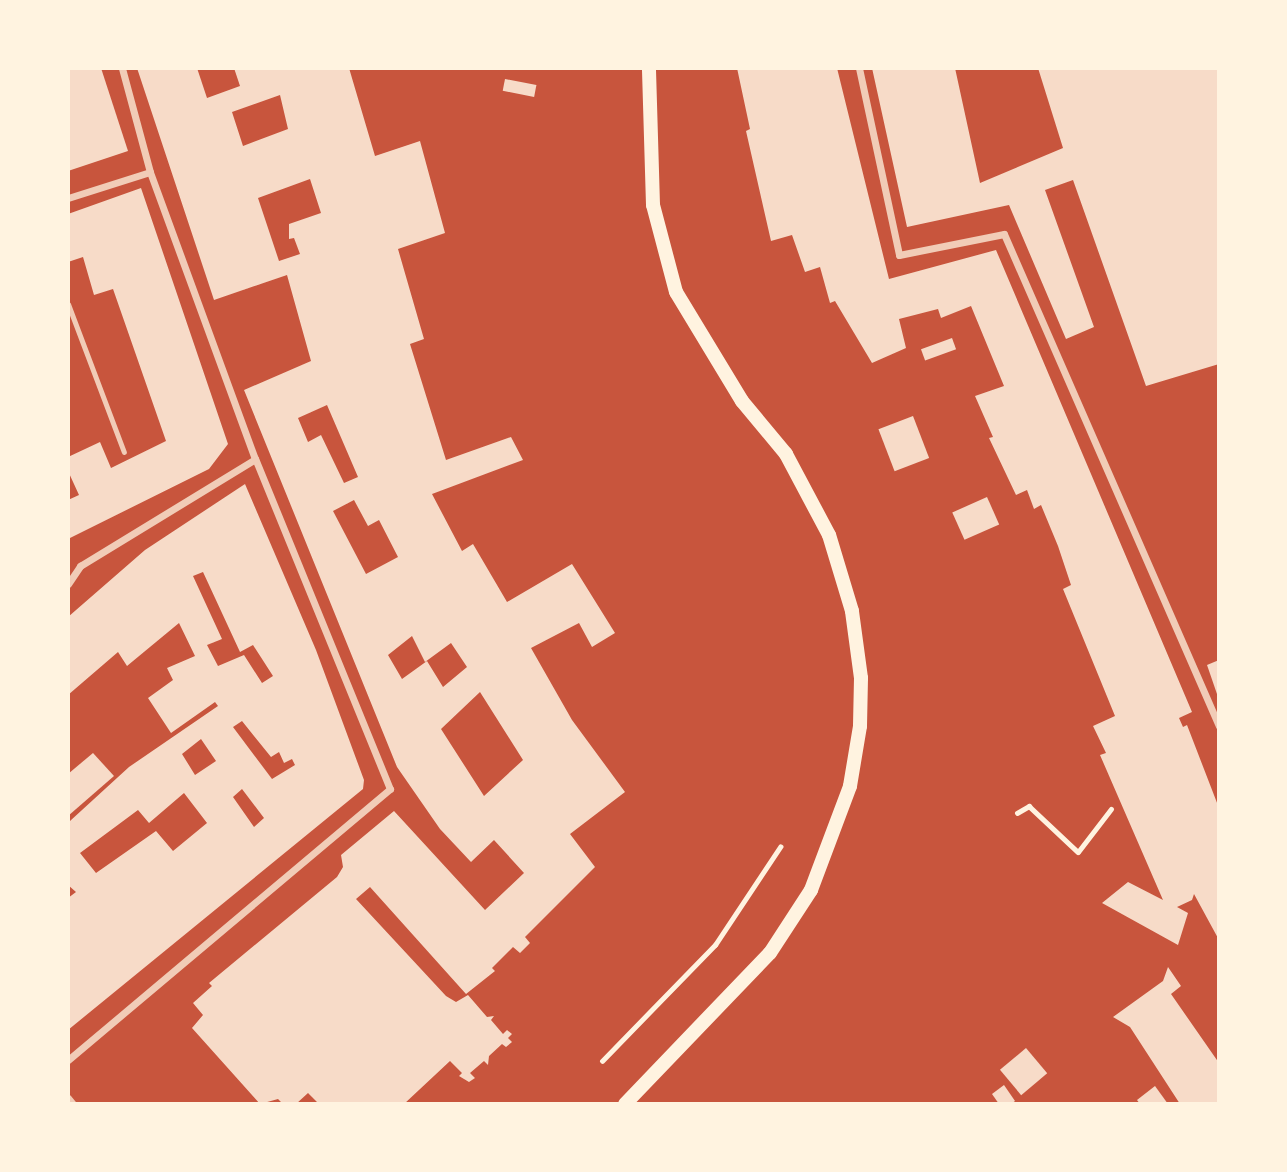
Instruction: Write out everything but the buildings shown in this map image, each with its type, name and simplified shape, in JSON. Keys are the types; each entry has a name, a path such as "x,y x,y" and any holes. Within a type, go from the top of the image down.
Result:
{"main road":[{"path":"625,1104 770,954 811,890 850,786 860,726 861,678 852,611 829,535 786,454 742,401 676,292 653,205 649,68"}],"street":[{"path":"68,1060 390,789 255,459 150,172 122,68"},
{"path":"859,68 899,255 1004,234 1219,726"},
{"path":"68,198 150,172"},
{"path":"68,568 80,566 255,459"},
{"path":"68,584 80,566"},
{"path":"68,1098 73,1104"}],"lane":[{"path":"68,304 124,452"}],"path":[{"path":"1017,813 1030,806 1078,852 1111,809"},
{"path":"603,1061 715,945 780,847"}]}
